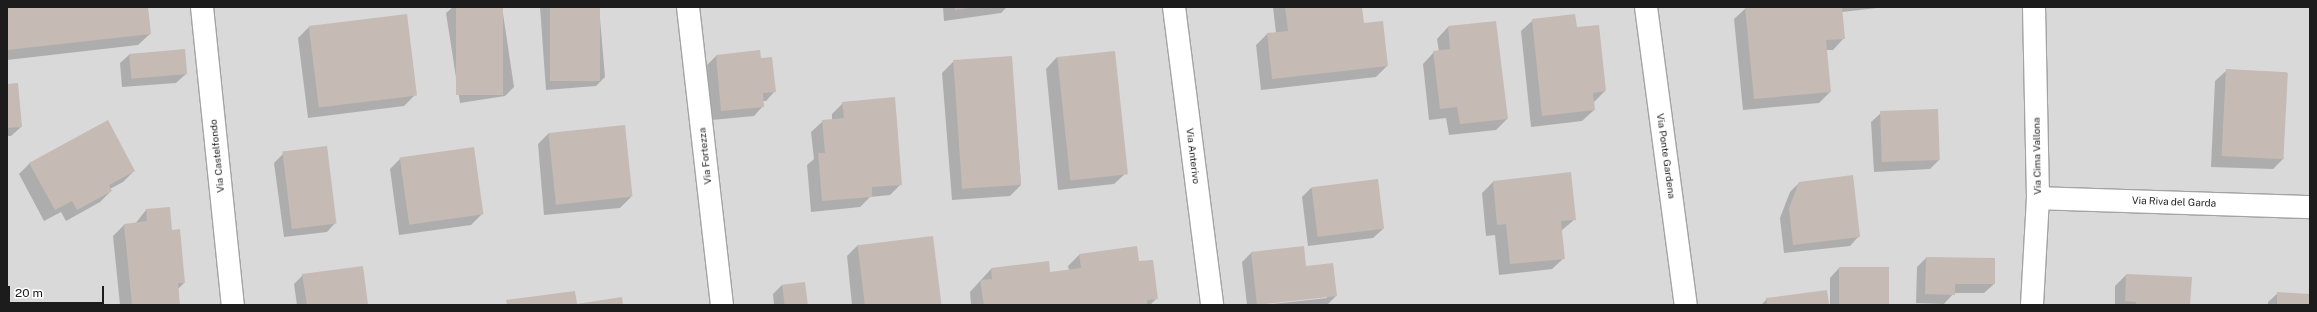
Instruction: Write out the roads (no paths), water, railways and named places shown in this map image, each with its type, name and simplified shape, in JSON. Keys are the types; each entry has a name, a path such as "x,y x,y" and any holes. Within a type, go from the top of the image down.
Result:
{"street":[{"name":"Via Castelfondo","path":"202,7 233,305"},
{"name":"Via Fortezza","path":"688,7 722,305"},
{"name":"Via Anterivo","path":"1174,7 1212,305"},
{"name":"Via Ponte Gardena","path":"1646,7 1686,305"},
{"name":"Via Cima Vallona","path":"2032,305 2038,198 2034,7"},
{"name":"Via Riva del Garda","path":"2038,198 2310,207"}]}
